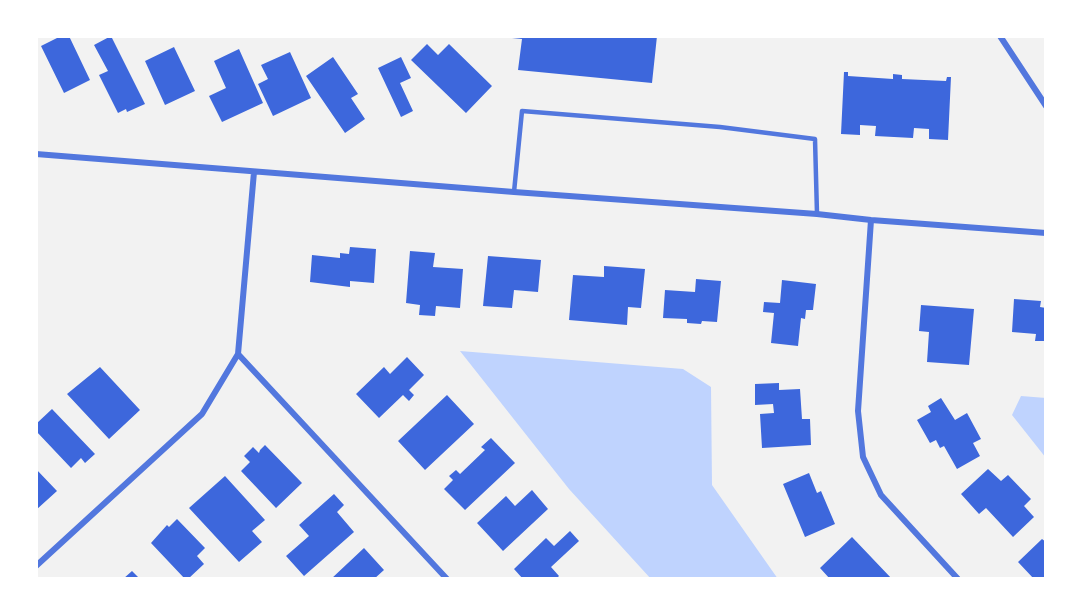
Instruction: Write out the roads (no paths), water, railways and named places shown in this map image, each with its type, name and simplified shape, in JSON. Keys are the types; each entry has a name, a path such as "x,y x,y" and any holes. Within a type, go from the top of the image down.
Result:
{"street":[{"path":"999,36 1046,106"},
{"path":"36,154 1046,233"},
{"path":"36,566 202,414 238,354 254,172"},
{"path":"871,220 858,411 863,457 881,495 958,579"},
{"path":"238,354 447,579"}],"lane":[{"path":"514,192 522,111 720,127 814,139 817,214"}],"water":[{"path":"460,351 683,369 711,387 712,485 778,579 651,579 569,489"},
{"path":"1021,396 1046,398 1046,458 1012,415"}]}
